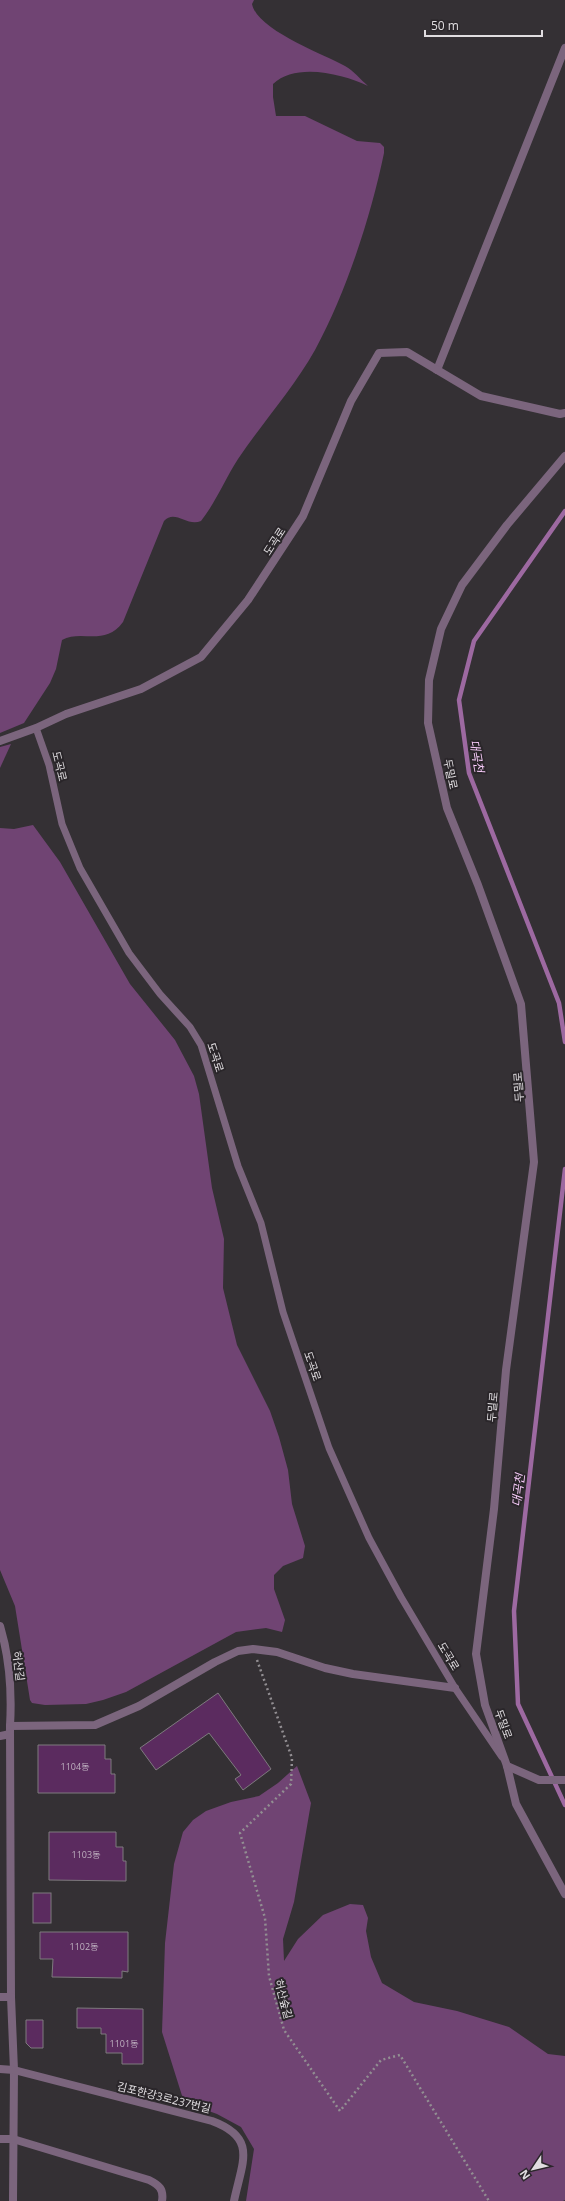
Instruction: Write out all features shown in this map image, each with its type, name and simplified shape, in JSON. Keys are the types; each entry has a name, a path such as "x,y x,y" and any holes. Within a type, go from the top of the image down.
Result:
{"street":[{"path":"565,48 437,370 481,396 560,414 565,413"},
{"name":"도곡로","path":"36,728 66,714 142,689 201,658 248,600 303,516 351,401 379,353 407,352 437,370"},
{"name":"두밀로","path":"507,1766 485,1705 476,1654 494,1509 506,1370 534,1162 528,1072 521,1004 478,885 447,808 428,723 429,680 441,628 462,585 507,525 565,456"},
{"path":"0,741 36,728"},
{"name":"허산길","path":"0,1626 9,1671 12,1698 10,1730"},
{"path":"0,1736 10,1730 95,1725 139,1706 215,1662 238,1652 252,1649 278,1652 319,1666 353,1674 455,1688"},
{"path":"10,1730 11,1997 14,2070 13,2201"},
{"path":"507,1766 542,1780 565,1780"},
{"name":"도곡로","path":"507,1766 516,1804 565,1894"},
{"path":"0,1997 11,1997"},
{"name":"김포한강3로237번길","path":"0,2069 14,2070 212,2120 226,2126 235,2132 243,2146 244,2154 234,2201"},
{"path":"0,2139 13,2140 149,2180 161,2188 163,2194 162,2201"}],"lane":[{"name":"도곡로","path":"36,728 49,765 62,824 80,868 129,953 160,994 190,1027 201,1044 238,1166 261,1223 283,1312 329,1448 369,1538 455,1688 507,1766"}],"path":[{"name":"허산숲길","path":"252,1649 292,1758 291,1784 240,1833 265,1918 269,1976 284,2030 340,2111 381,2060 400,2055 489,2201"}],"shaded area":[{"path":"0,0 254,0 252,4 257,14 266,23 292,40 345,66 368,86 333,74 320,72 294,73 283,77 273,84 273,97 276,116 305,116 357,141 380,143 384,147 384,153 365,228 337,304 315,350 288,392 238,459 201,521 191,522 177,517 172,517 164,521 123,622 116,630 109,634 101,636 69,637 62,640 56,669 50,683 24,723 0,733"},
{"path":"11,744 0,768 0,747"},
{"path":"33,825 60,862 130,984 175,1040 194,1076 199,1094 212,1188 224,1239 223,1288 237,1345 270,1411 279,1437 288,1470 292,1504 305,1546 303,1558 283,1566 274,1575 274,1589 285,1620 282,1632 266,1628 236,1632 126,1692 86,1704 45,1705 32,1703 30,1700 15,1606 0,1570 0,828 14,829"},
{"path":"297,1766 311,1803 294,1902 283,1939 284,1961 298,1939 323,1915 350,1904 363,1905 368,1918 366,1931 371,1957 382,1983 414,2002 457,2011 509,2027 548,2054 565,2056 565,2200 246,2201 254,2149 241,2127 217,2114 184,2102 162,2032 165,1943 174,1864 183,1832 193,1820 206,1811 231,1802 259,1796 278,1783"}],"building":[{"path":"218,1693 271,1769 243,1790 235,1779 241,1775 209,1733 156,1770 140,1748"},
{"path":"38,1745 105,1745 105,1759 111,1759 111,1774 115,1774 115,1793 38,1793"},
{"path":"49,1832 116,1832 116,1847 123,1847 123,1861 126,1861 126,1881 49,1880"},
{"path":"33,1893 51,1893 51,1923 33,1923"},
{"path":"40,1932 128,1932 128,1972 122,1971 122,1978 52,1977 53,1959 40,1959"},
{"path":"77,2008 143,2009 143,2064 122,2064 122,2053 106,2053 106,2034 101,2034 101,2028 77,2028"},
{"path":"26,2020 43,2020 43,2048 31,2048 26,2043"}],"waterway":[{"name":"대곡천","path":"565,511 474,641 459,700 469,773 559,1003 565,1042"},
{"name":"대곡천","path":"565,1169 514,1611 518,1704 565,1805"}]}
